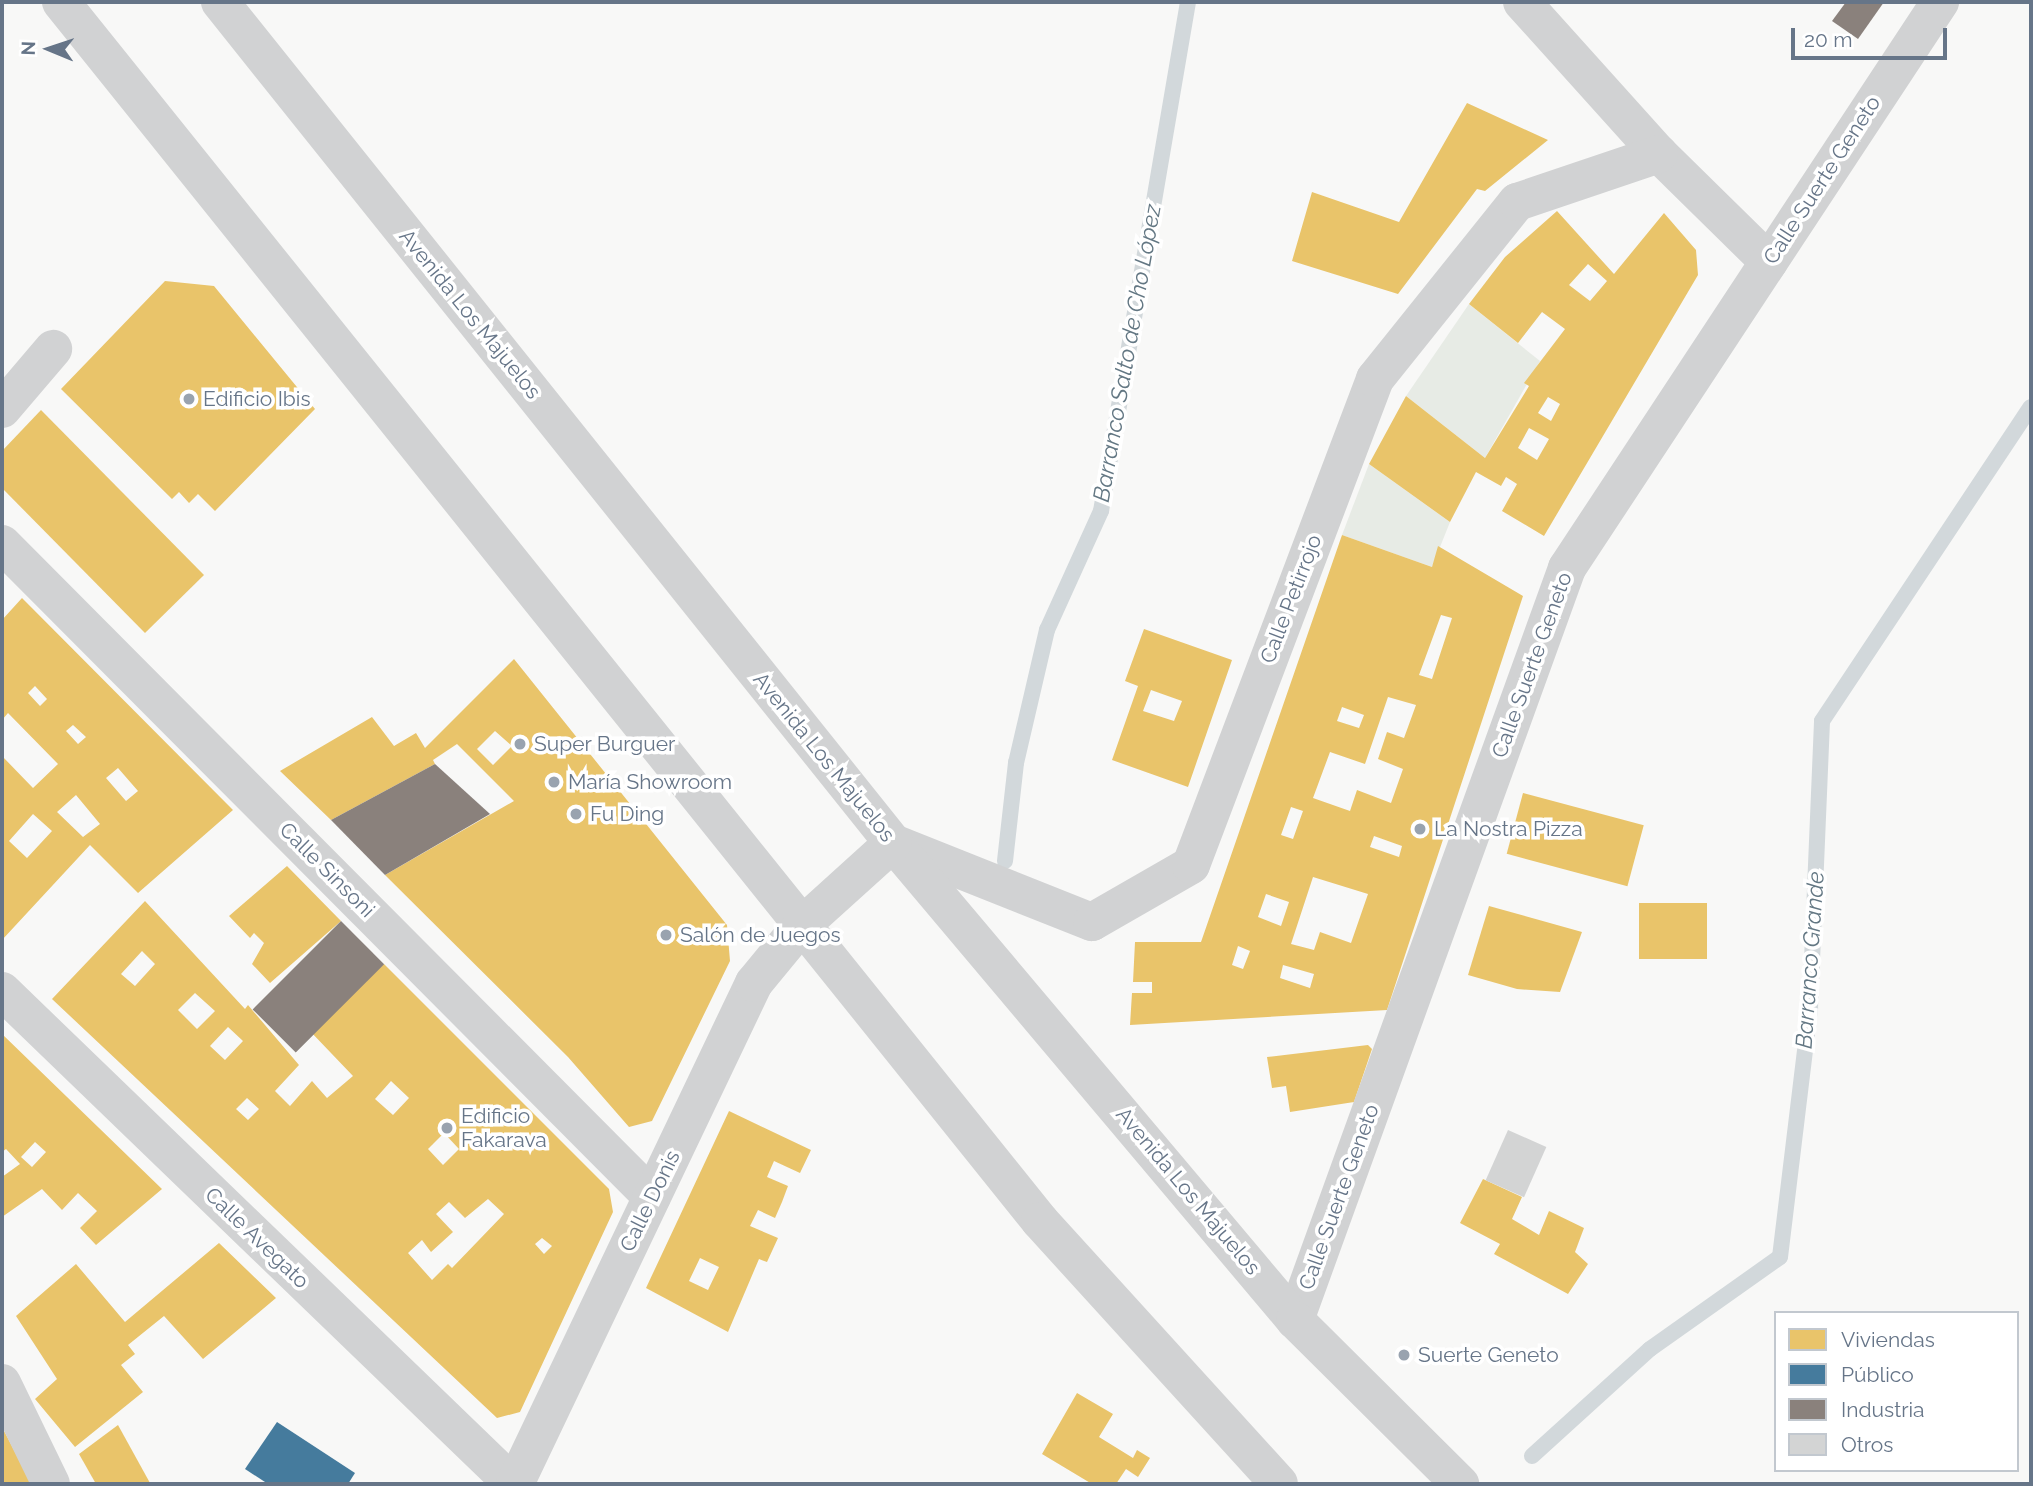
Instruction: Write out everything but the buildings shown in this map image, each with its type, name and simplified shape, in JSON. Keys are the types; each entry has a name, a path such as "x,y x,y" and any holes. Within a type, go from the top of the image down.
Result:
{"street":[{"path":"61,2 800,927 1040,1221 1279,1484"},
{"name":"Avenida Los Majuelos","path":"220,2 893,843 1295,1320 1460,1484"},
{"path":"1522,2 1659,154 1769,262"},
{"name":"Calle Suerte Geneto","path":"1295,1320 1567,568 1940,2"},
{"name":"Calle Petirrojo","path":"893,843 1092,922 1191,865 1374,379 1517,202 1659,154"},
{"path":"2,410 53,349"},
{"name":"Calle Sinsoni","path":"2,544 652,1197"},
{"name":"Calle Donis","path":"514,1484 754,983 800,927 893,843"},
{"name":"Calle Avegato","path":"2,991 514,1484"},
{"path":"2,1383 51,1484"}],"shaded area":[{"path":"1469,304 1540,361 1485,458 1406,396"},
{"path":"1369,464 1450,522 1432,567 1342,535"}],"waterway":[{"name":"Barranco Salto de Cho López","path":"1005,861 1016,763 1047,630 1101,511 1188,2"},
{"name":"Barranco Grande","path":"1532,1456 1650,1349 1780,1257 1810,1008 1822,721 2031,407"}],"place":[{"name":"Edificio Ibis","path":"189,399"},
{"name":"Super Burguer","path":"520,744"},
{"name":"María Showroom","path":"554,782"},
{"name":"Fu Ding","path":"576,814"},
{"name":"La Nostra Pizza","path":"1420,829"},
{"name":"Salón de Juegos","path":"666,935"},
{"name":"Edificio Fakarava","path":"447,1128"},
{"name":"Suerte Geneto","path":"1404,1355"}]}
